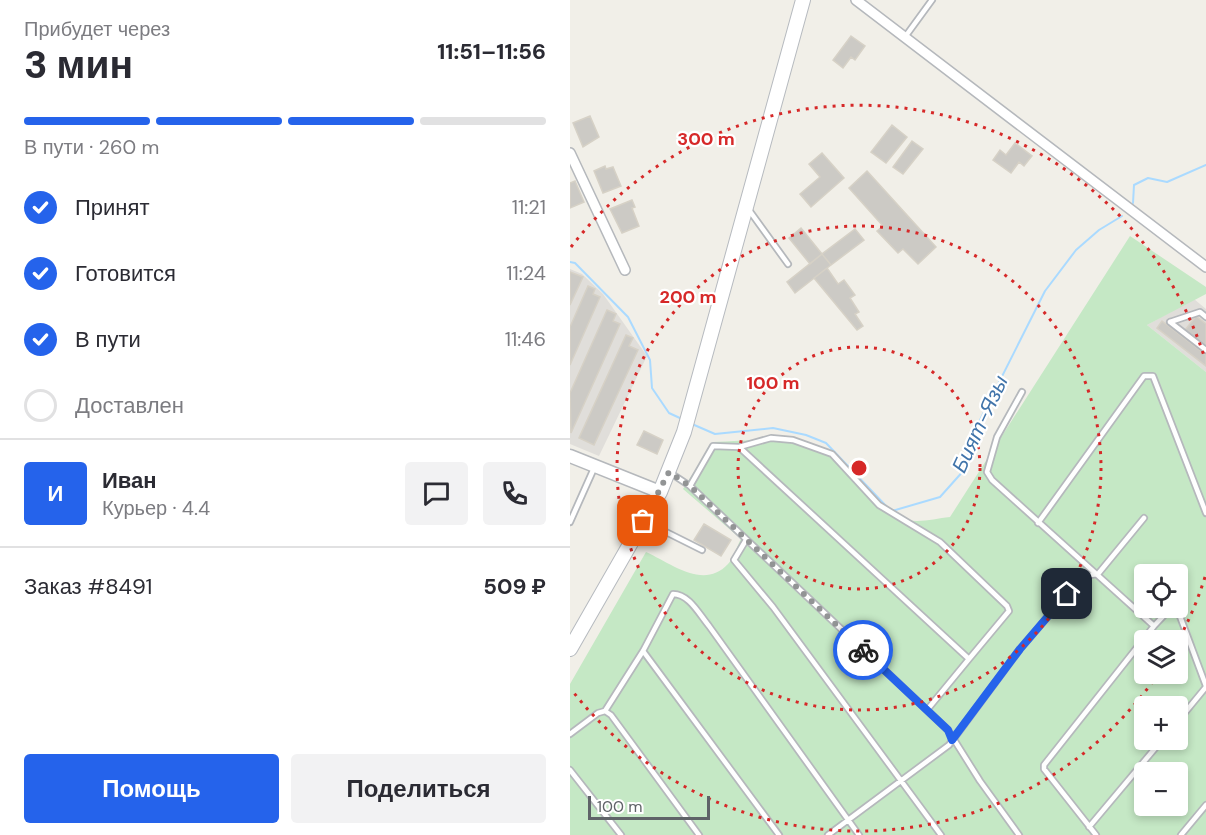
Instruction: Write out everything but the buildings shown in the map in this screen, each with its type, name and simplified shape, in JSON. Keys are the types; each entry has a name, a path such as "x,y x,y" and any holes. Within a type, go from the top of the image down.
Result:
{"main road":[{"path":"570,649 660,492 684,432 803,0"}],"street":[{"path":"862,2 1206,267"},
{"path":"570,153 625,270"},
{"path":"570,456 660,492"}],"lane":[{"path":"905,37 933,0"},
{"path":"747,208 788,264"},
{"path":"1206,317 1200,312 1170,322 1206,350"},
{"path":"1038,523 1144,376 1153,376 1206,513"},
{"path":"1022,392 997,437 987,472 992,480 1038,523 1154,626"},
{"path":"690,486 713,446 739,447 745,443 771,438 818,447 832,454 879,505 940,542 1010,611 927,710"},
{"path":"739,447 969,659"},
{"path":"570,522 595,466"},
{"path":"669,472 690,486 948,730 952,740 1019,835"},
{"path":"828,835 952,740 1020,649 1083,576 1098,574 1144,518"},
{"path":"643,521 702,550"},
{"path":"746,540 734,560 772,607 941,835"},
{"path":"570,734 605,711 643,651 673,594 680,594 688,600 859,835"},
{"path":"1096,835 1044,770 1044,765 1170,609 1178,611 1206,687 1188,709"},
{"path":"643,651 779,835"},
{"path":"605,711 611,715 699,835"},
{"path":"1089,826 1154,750"},
{"path":"570,770 621,835"},
{"path":"1181,835 1206,804"}],"shaded area":[{"path":"570,269 582,274 603,294 647,356 599,456 570,444"},
{"path":"1194,299 1206,309 1206,372 1147,325"}],"green space":[{"path":"1130,236 1206,287 1206,294 1147,325 1206,372 1206,835 570,835 570,684 646,552 677,568 698,575 709,575 728,564 741,539 683,489 713,442 782,440 810,445 835,458 889,512 902,519 925,521 950,517"}],"waterway":[{"name":"Бият-Язы","path":"1133,203 1134,185 1148,178 1167,182 1206,165"},
{"name":"Бият-Язы","path":"892,511 940,497 965,469 973,434 1045,291 1076,250 1099,230 1122,216"},
{"name":"Бият-Язы","path":"570,262 575,263 628,317 650,360 652,388 669,413 682,419"},
{"name":"Бият-Язы","path":"692,424 715,434 773,428 806,435 826,443 888,508"}],"way so far":[{"path":"643,521 669,472 690,486 863,650"}],"route":[{"path":"863,650 948,730 952,740 1020,649 1067,594"}]}
